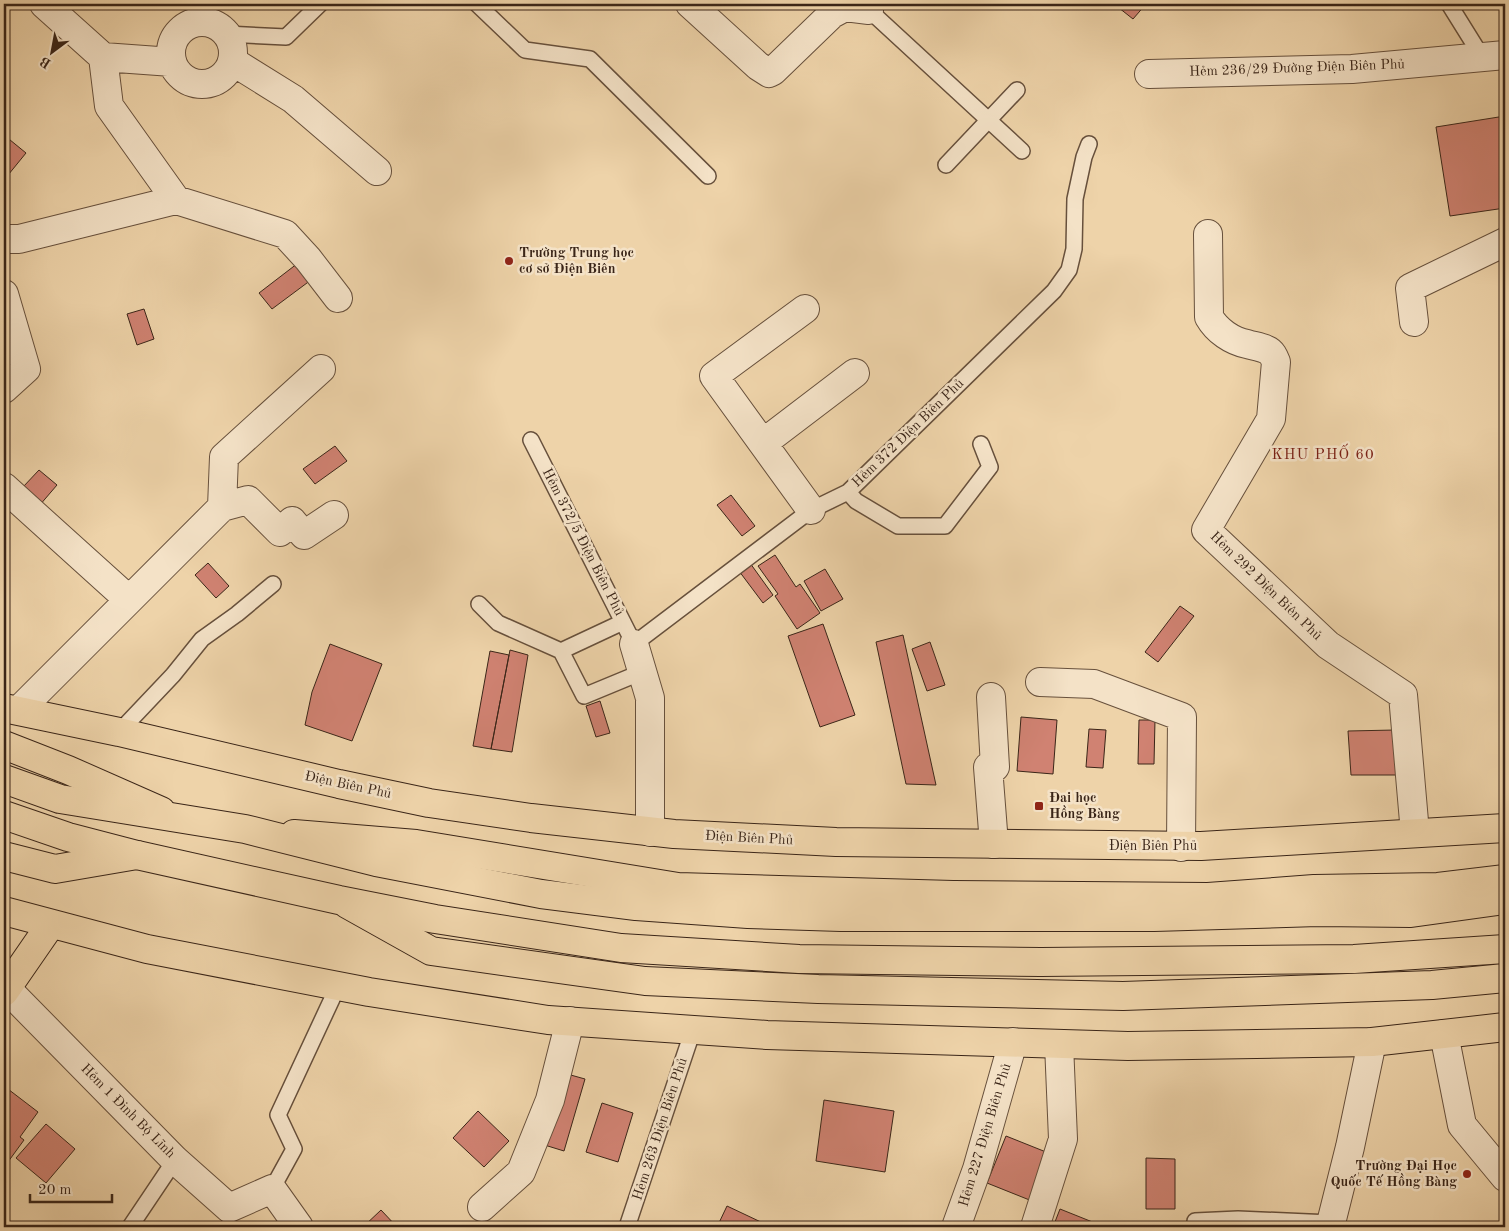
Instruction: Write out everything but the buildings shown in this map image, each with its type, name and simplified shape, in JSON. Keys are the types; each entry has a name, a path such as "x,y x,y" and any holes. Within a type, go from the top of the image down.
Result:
{"main road":[{"name":"Điện Biên Phủ","path":"11,709 339,784 429,802 531,818 674,834 836,842 1181,846 1505,828"},
{"path":"4,745 68,770 174,816"},
{"path":"4,779 60,799 245,829 376,862 541,894 636,906 748,914 841,917 1154,917 1318,912 1411,912 1505,900"},
{"path":"4,816 68,837 137,855 339,900 435,919 621,948 798,959 1041,962 1354,959 1505,949"},
{"path":"245,829 416,844 678,888 954,895 1208,897 1314,889 1438,887 1505,880"},
{"path":"4,856 55,869 137,855"},
{"path":"339,900 431,951 644,981 818,989 1122,996 1432,985 1505,978"},
{"path":"4,911 147,949 338,986 548,1020 766,1035 1128,1046 1372,1042 1505,1027"},
{"path":"5,990 51,924"}],"street":[{"path":"44,4 103,57 172,62"},
{"path":"690,4 758,66 770,72 774,71 832,14 845,7 869,10"},
{"path":"201,22 220,27 226,34 232,47 232,62 221,77 212,82 202,84 192,82 184,78 177,71 172,62 172,43 183,27 192,23 201,22"},
{"name":"Hẻm 236/29 Đường Điện Biên Phủ","path":"1149,74 1352,69 1494,56"},
{"path":"103,57 109,106 176,200"},
{"path":"232,62 293,99 376,171"},
{"path":"4,239 19,239 176,200 285,234 338,298"},
{"name":"Hẻm 292 Điện Biên Phủ","path":"1208,234 1209,317 1213,325 1227,336 1241,343 1266,349 1273,355 1276,362 1271,419 1206,530 1328,645 1403,695 1415,833"},
{"path":"1414,322 1410,288 1505,242"},
{"path":"4,294 26,369 4,389"},
{"path":"806,309 714,376 811,510"},
{"path":"222,507 224,457 321,369"},
{"path":"763,444 855,373"},
{"path":"4,487 128,599"},
{"path":"11,709 222,507 248,500 280,532 292,521 304,535 334,515"},
{"path":"628,633 650,698 650,832"},
{"path":"1040,682 1094,684 1182,717 1181,846"},
{"path":"991,697 995,767 988,768 994,844"},
{"name":"Hẻm 1 Đinh Bộ Lĩnh","path":"5,990 175,1160 229,1208 272,1189"},
{"path":"482,1208 521,1172 550,1100 570,1021"},
{"path":"1444,1034 1462,1125 1505,1177"},
{"name":"Hẻm 227 Điện Biên Phủ","path":"956,1227 978,1168 1013,1042"},
{"path":"1330,1225 1350,1147 1372,1042"},
{"path":"1034,1227 1062,1139 1059,1044"},
{"path":"272,1189 299,1227"}],"lane":[{"path":"226,34 286,37 320,4"},
{"path":"477,4 525,50 590,59 708,176"},
{"path":"1449,4 1494,56"},
{"path":"869,10 1022,151"},
{"path":"946,165 1017,90"},
{"name":"Hẻm 372 Điện Biên Phủ","path":"561,651 628,633 811,510 848,492 1054,291 1069,270 1074,249 1075,199 1084,157 1089,144"},
{"name":"Hẻm 372/5 Điện Biên Phủ","path":"531,440 628,633"},
{"path":"848,492 856,501 898,526 945,526 990,467 981,444"},
{"path":"118,732 173,676 202,639 237,614 273,584"},
{"path":"479,604 498,623 561,651 584,696 642,672"},
{"path":"272,1189 294,1149 278,1116 338,986"},
{"name":"Hẻm 263 Điện Biên Phủ","path":"627,1227 693,1030"},
{"path":"130,1227 175,1160"},
{"path":"1195,1221 1238,1219 1330,1225"}],"place":[{"name":"Trường Trung học cơ sở Điện Biên","path":"509,261"},
{"name":"Đại học Hồng Bàng","path":"1039,806"},
{"name":"Trường Đại Học Quốc Tế Hồng Bàng","path":"1467,1174"}],"district":[{"name":"KHU PHỐ 60","path":"1323,455"}]}
